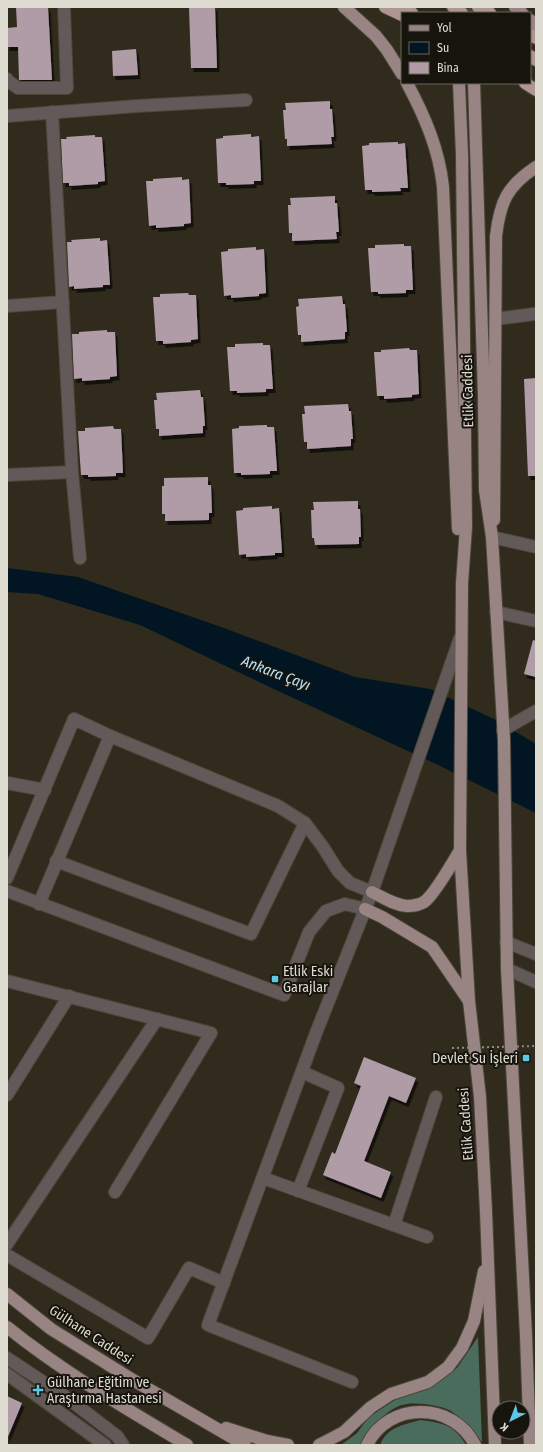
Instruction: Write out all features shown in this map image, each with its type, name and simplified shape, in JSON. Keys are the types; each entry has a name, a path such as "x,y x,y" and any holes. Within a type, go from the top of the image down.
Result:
{"highway":[{"path":"385,7 401,15"},
{"path":"478,7 488,12"},
{"path":"526,84 536,90"}],"main road":[{"path":"344,7 376,36 388,50 401,72"},
{"path":"408,84 430,133 441,166 462,583"},
{"name":"Etlik Caddesi","path":"459,84 462,155 466,527 462,583 460,850 469,1001 480,1097 488,1250 495,1445"},
{"name":"Etlik Caddesi","path":"474,84 484,388 485,490 492,537 503,730 506,942"},
{"path":"492,537 495,513 496,236 498,218 502,203 509,191 518,180 536,167"},
{"path":"372,892 399,904 406,906 417,906 426,901 460,850"},
{"path":"365,909 382,917 432,947 469,1001"},
{"path":"506,942 506,970 526,1335 530,1445"},
{"path":"319,1445 344,1432 371,1407 391,1394 428,1382 448,1367 462,1348 474,1322 488,1250"},
{"name":"Gülhane Caddesi","path":"7,1294 51,1329 245,1445"},
{"path":"7,1327 35,1350 73,1376 187,1445"},
{"path":"526,1335 536,1365"},
{"path":"367,1445 371,1436 380,1426 404,1413 417,1412 436,1413 454,1421 471,1437 475,1445"},
{"path":"203,1421 268,1441 288,1445"}],"street":[{"path":"7,79 18,88 66,88 64,7"},
{"path":"7,116 137,106 246,100"},
{"path":"52,112 72,472 80,558"},
{"path":"7,306 63,302"},
{"path":"496,319 534,314"},
{"path":"7,475 72,472"},
{"path":"492,537 536,547"},
{"path":"496,612 536,621"},
{"path":"352,1382 208,1325 302,1072 372,892 462,635"},
{"path":"503,730 536,711"},
{"path":"7,878 74,719 110,736 278,806 305,823 324,847 338,871 350,883 372,892"},
{"path":"39,904 110,736"},
{"path":"7,783 45,790"},
{"path":"56,861 252,934 305,823"},
{"path":"7,891 284,995 310,932 326,911 345,904 365,909"},
{"path":"506,942 536,954"},
{"path":"506,970 536,982"},
{"path":"7,981 211,1033 115,1192"},
{"path":"7,1095 69,996"},
{"path":"7,1244 157,1019"},
{"path":"298,1191 338,1088 302,1072"},
{"path":"394,1225 436,1097"},
{"path":"263,1178 427,1237"},
{"path":"7,1255 148,1338 189,1268 224,1283"},
{"path":"7,1358 66,1397 117,1436 123,1445"},
{"path":"7,1374 105,1445"}],"path":[{"path":"452,1048 536,1046"}],"green space":[{"path":"478,1337 482,1442 464,1421 451,1411 434,1405 413,1403 402,1405 390,1411 372,1427 360,1445 341,1445 357,1433 368,1418 384,1407 403,1395 431,1386 457,1368"},
{"path":"420,1420 435,1422 447,1426 457,1433 466,1445 380,1445 391,1430"}],"water":[{"name":"Ankara Çayı","path":"7,568 78,577 221,627 355,677 430,689 494,719 536,744 536,813 436,764 140,625 38,594 7,592"}],"building":[{"path":"16,7 48,7 52,80 19,80 18,47 7,47 7,28 17,27"},
{"path":"189,7 215,7 217,68 191,68"},
{"path":"136,49 138,75 113,76 112,51"},
{"path":"330,101 334,137 331,137 332,144 287,146 287,139 285,139 283,110 286,110 285,103"},
{"path":"251,134 251,137 259,136 261,181 254,181 254,184 226,185 226,183 218,183 216,139 223,138 223,136"},
{"path":"95,135 95,137 102,137 105,181 98,182 98,184 69,186 69,183 63,183 61,139 67,139 66,137"},
{"path":"398,142 398,144 405,143 408,188 400,188 401,191 372,192 372,190 365,190 362,146 369,145 369,143"},
{"path":"182,177 182,180 189,179 191,223 184,224 184,226 156,228 156,225 149,226 146,181 153,181 153,179"},
{"path":"335,196 335,203 337,203 339,232 336,232 337,239 292,241 292,233 289,233 288,205 291,205 290,198"},
{"path":"100,238 100,241 107,240 110,285 103,285 103,287 74,289 74,286 69,287 67,242 72,242 71,240"},
{"path":"404,244 404,246 411,246 413,290 406,290 406,293 378,294 378,292 371,292 368,248 375,248 375,245"},
{"path":"256,247 256,250 264,249 266,293 259,294 259,296 231,298 231,295 224,296 221,252 228,251 228,249"},
{"path":"188,293 189,295 196,295 198,339 191,340 191,342 163,344 163,341 156,341 153,297 160,297 160,294"},
{"path":"342,296 343,304 345,304 347,332 345,332 345,339 301,342 301,335 298,335 296,307 299,306 298,299"},
{"path":"107,330 107,332 115,332 117,376 110,377 110,379 82,381 82,378 74,379 72,334"},
{"path":"263,343 263,345 270,345 273,389 266,389 266,392 237,393 237,391 230,391 227,347 235,347 235,344"},
{"path":"409,348 410,350 417,350 419,394 412,395 412,397 384,399 384,396 377,396 374,352"},
{"path":"536,378 536,476 528,476 524,379"},
{"path":"200,390 201,397 203,397 205,426 203,426 203,433 159,436 159,429 156,429 154,400 157,400 156,393"},
{"path":"348,404 349,411 351,411 353,439 351,439 351,446 307,449 307,442 304,442 302,414 305,414 304,406"},
{"path":"267,425 267,427 274,427 277,471 270,471 270,474 241,475 241,473 234,473 232,429 239,428 239,426"},
{"path":"113,426 114,429 121,429 123,473 116,473 116,476 88,477 88,475 81,475 78,431 85,431 85,428"},
{"path":"208,477 208,485 211,485 212,513 209,513 209,520 165,521 165,514 162,514 162,486 164,486 164,478"},
{"path":"358,501 358,509 360,509 361,537 359,537 359,544 315,545 314,538 312,538 311,510 314,510 313,502"},
{"path":"272,506 272,509 279,508 282,553 275,553 275,555 246,557 246,554 239,555 236,511 243,510 243,508"},
{"path":"533,640 536,641 536,677 524,674"},
{"path":"364,1057 416,1078 406,1103 389,1096 364,1161 391,1172 381,1198 323,1175 332,1152 335,1154 361,1086 354,1083"},
{"path":"7,1396 22,1403 7,1439"}],"tunnel":[{"path":"472,7 472,12"}],"place":[{"name":"Etlik Eski Garajlar","path":"275,979"},
{"name":"Devlet Su İşleri","path":"526,1058"},
{"name":"Gülhane Eğitim ve Araştırma Hastanesi","path":"38,1390"}]}
